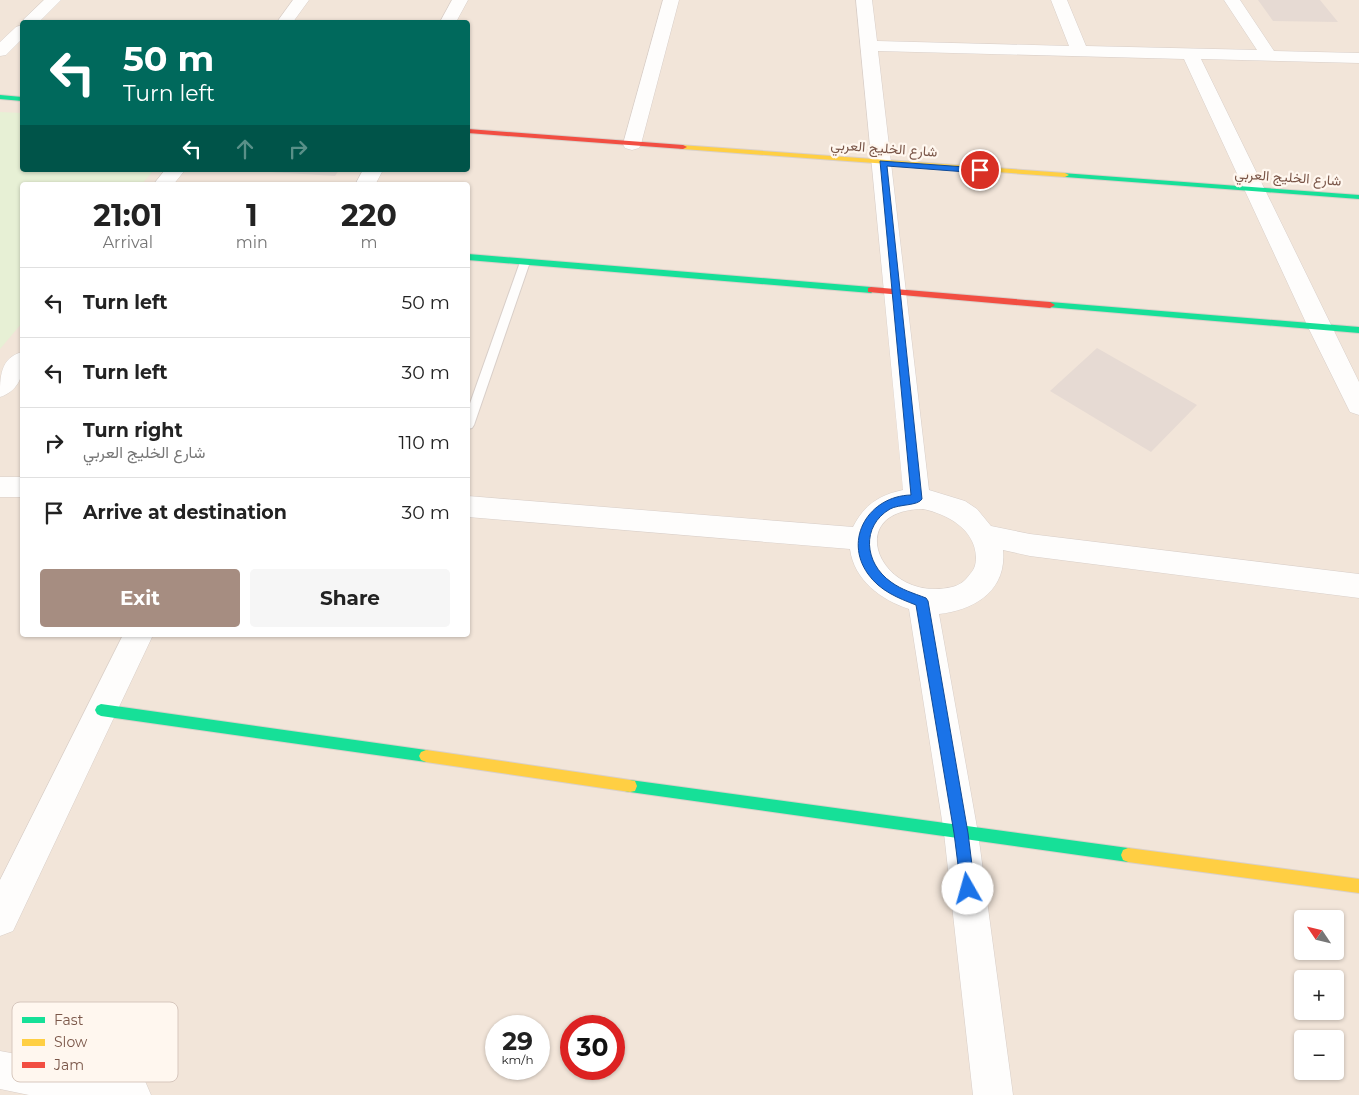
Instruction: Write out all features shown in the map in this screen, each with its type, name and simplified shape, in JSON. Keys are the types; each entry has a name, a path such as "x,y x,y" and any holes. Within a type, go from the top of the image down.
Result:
{"street":[{"path":"32,20 53,0"},
{"path":"286,20 301,0"},
{"path":"449,20 460,0"},
{"path":"632,144 671,0"},
{"path":"864,0 917,499"},
{"path":"1059,0 1079,51"},
{"path":"1232,0 1269,56"},
{"path":"0,51 20,32"},
{"path":"869,46 1359,58"},
{"path":"1190,54 1253,190 1359,406"},
{"path":"0,97 20,99"},
{"name":"شارع الخليج العربي","path":"470,132 1359,197"},
{"path":"165,182 173,172"},
{"path":"470,258 1359,330"},
{"path":"0,388 20,363"},
{"path":"0,487 20,487"},
{"path":"917,499 941,503 959,510 973,522 984,536 990,553 988,570 979,585 964,596 944,602 922,601 893,590 872,570 864,555 863,539 867,525 876,513 889,504 905,500 917,499"},
{"path":"470,507 863,539"},
{"path":"984,536 1030,546 1359,586"},
{"path":"922,601 961,833 993,1095"},
{"path":"0,918 137,637"},
{"path":"101,710 961,833 1359,886"},
{"path":"63,1082 131,1095"}],"lane":[{"path":"470,419 525,262"}],"shaded area":[{"path":"0,0 1359,0 1359,1095 0,1095"}],"green space":[{"path":"0,112 20,113 20,172 152,172 144,182 20,182 20,325 0,349"}],"building":[{"path":"1258,0 1320,0 1338,22 1273,21"},
{"path":"271,172 338,172 335,176"},
{"path":"1097,348 1197,405 1151,452 1050,391"}],"traffic: fast":[{"path":"0,97 20,99"},
{"path":"1065,175 1359,197"},
{"path":"470,257 871,290"},
{"path":"1050,305 1359,330"},
{"path":"101,710 426,756"},
{"path":"630,786 1128,855"}],"traffic: slow":[{"path":"683,147 1065,175"},
{"path":"426,756 630,786"},
{"path":"1128,855 1359,886"}],"traffic: jam":[{"path":"470,131 683,147"},
{"path":"871,290 1050,305"}],"route":[{"path":"968,889 961,833 922,601 902,595 885,584 872,570 864,555 863,539 867,525 876,513 889,504 917,499 882,163 980,170"}]}
